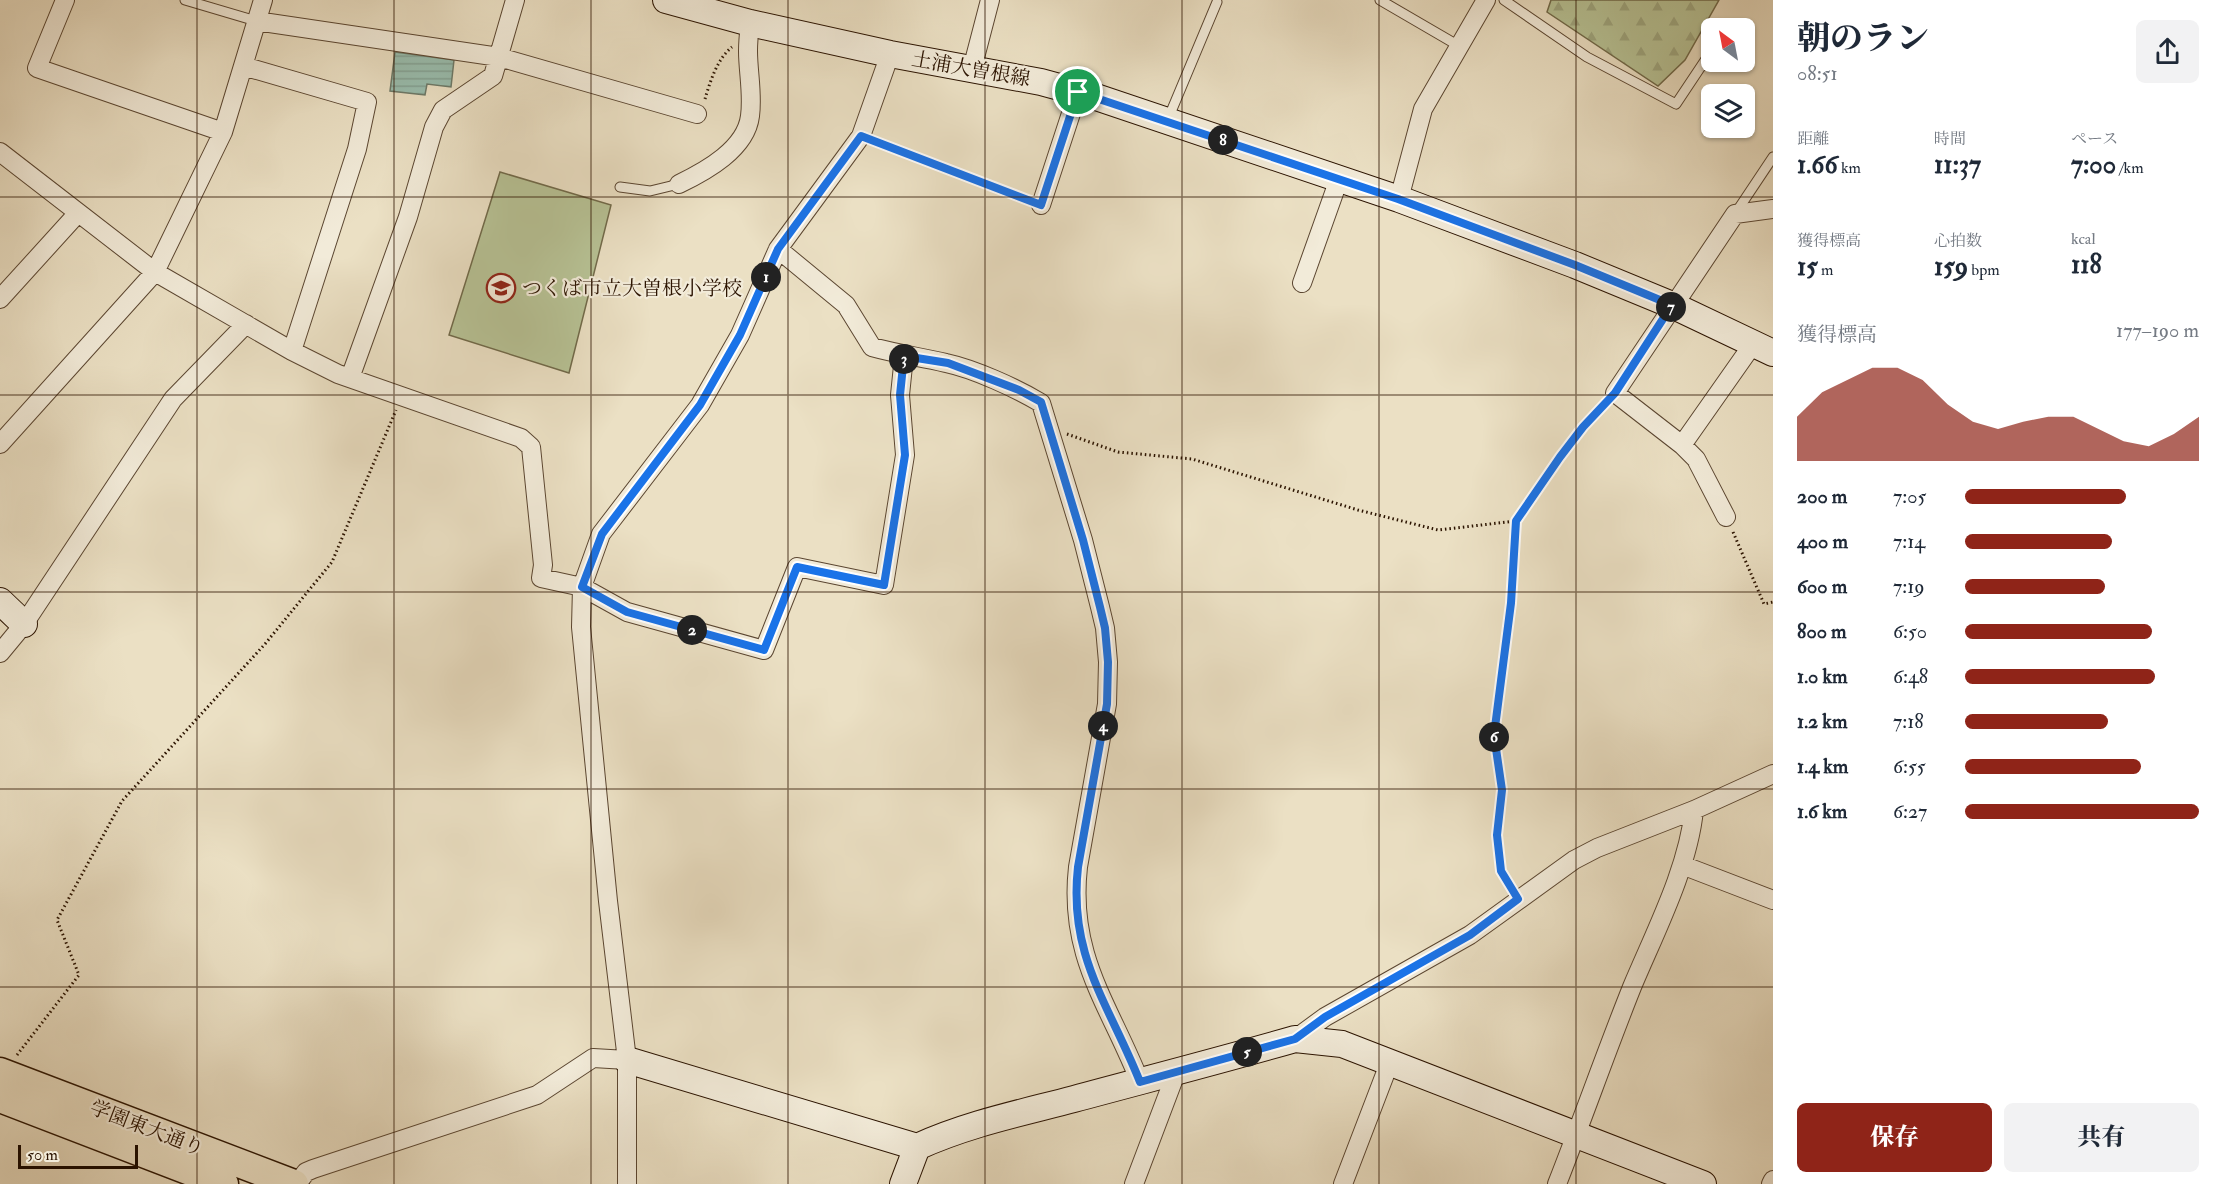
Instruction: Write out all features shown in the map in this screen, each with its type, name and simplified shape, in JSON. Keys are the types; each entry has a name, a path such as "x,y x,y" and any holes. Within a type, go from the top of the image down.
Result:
{"main road":[{"name":"学園東大通り","path":"6,1066 296,1184"},
{"name":"学園東大通り","path":"0,1098 224,1184"}],"street":[{"path":"65,0 37,68 223,132"},
{"path":"0,444 155,272 223,132 263,0"},
{"path":"350,378 408,217 434,127 443,110 493,76 515,0"},
{"name":"土浦大曽根線","path":"666,0 750,23 1078,92 1398,199 1575,265 1672,305 1763,349"},
{"path":"972,69 990,0"},
{"path":"1398,199 1423,109 1486,0"},
{"path":"256,21 499,57 697,114"},
{"path":"679,184 696,176 729,152 744,133 750,117 748,51 750,23"},
{"path":"627,1184 627,1060 580,627 582,587 602,534 700,405 740,335 778,249 861,136 890,54"},
{"path":"243,66 367,102 357,149 292,351"},
{"path":"1041,205 1078,92"},
{"path":"2,157 155,272 292,351 338,374 506,431 520,438 531,447 543,565 541,578 582,587 627,612 764,650 797,567 884,585 905,455 900,395 904,356"},
{"path":"1302,283 1340,179"},
{"path":"1726,517 1696,459 1682,445 1615,393 1734,214 1773,209"},
{"path":"0,299 78,213"},
{"path":"778,249 846,305 872,347 904,356 948,363 1019,390 1041,402 1083,540 1105,628 1108,662 1107,704 1075,892 1078,927 1095,984 1140,1082"},
{"path":"0,653 24,624 173,399 246,324"},
{"path":"1682,445 1763,349"},
{"path":"0,601 24,624"},
{"path":"296,1184 306,1172 537,1095 593,1058 627,1060 916,1147 947,1133 1295,1039 1325,1017 1470,935 1574,860 1597,848 1694,810 1773,774"},
{"path":"1557,1184 1624,1006 1682,866 1692,833 1694,810"},
{"path":"1682,866 1773,900"},
{"path":"1295,1039 1342,1044 1703,1184"},
{"path":"1343,1184 1389,1064"},
{"path":"1134,1184 1176,1073"},
{"path":"903,1184 916,1147"}],"lane":[{"path":"185,0 256,21"},
{"path":"1380,0 1459,46"},
{"path":"1503,0 1587,57 1676,104 1701,66"},
{"path":"1167,121 1217,2"},
{"path":"1734,214 1773,157"},
{"path":"620,187 650,191 679,184"}],"path":[{"path":"697,114 712,78 727,51 736,45 750,23"},
{"path":"861,136 1041,205"},
{"path":"1518,899 1501,871 1497,835 1502,790 1494,735 1511,603 1516,521 1583,427 1615,393"},
{"path":"6,1066 79,975 57,920 122,801 265,644 332,562 401,397"},
{"path":"1049,427 1118,452 1192,459 1358,510 1438,530 1516,521"},
{"path":"1726,517 1764,604 1773,602"}],"green space":[{"path":"1551,0 1719,0 1709,18 1701,18 1701,32 1685,60 1658,86 1547,12"},
{"path":"500,172 611,205 569,373 449,335"}],"shaded area":[{"path":"395,52 454,60 451,87 427,84 425,95 390,91"}],"place":[{"name":"つくば市立大曽根小学校","path":"501,288"}],"route":[{"path":"1078,92 1096,96 1398,199 1575,265 1672,305 1615,393 1583,427 1516,521 1511,603 1494,735 1502,790 1497,835 1501,871 1518,899 1470,935 1325,1017 1295,1039 1140,1082 1099,994 1087,963 1078,927 1075,892 1107,704 1108,662 1105,628 1083,540 1041,402 1019,390 948,363 904,356 900,395 905,455 884,585 797,567 764,650 627,612 582,587 602,534 700,405 740,335 778,249 861,136 1041,205 1078,92"}]}
